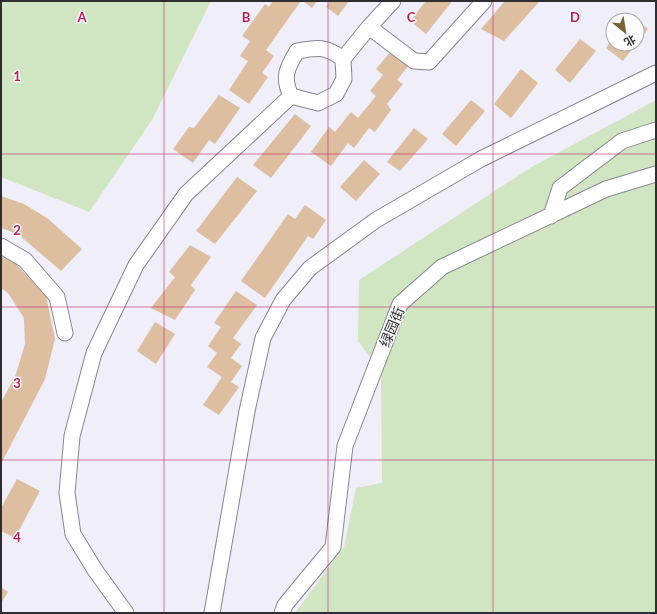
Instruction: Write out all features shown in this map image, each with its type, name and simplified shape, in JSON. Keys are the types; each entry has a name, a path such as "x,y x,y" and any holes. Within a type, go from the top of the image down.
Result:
{"street":[{"path":"291,96 318,103 336,94 344,80 343,59 369,27 393,1"},
{"path":"369,27 414,61 429,62 484,1"},
{"path":"291,96 286,84 287,68 297,51 312,48 330,50 343,59"},
{"path":"212,613 248,411 264,338 283,300 310,268 376,220 481,159 656,73"},
{"path":"126,613 95,570 73,534 66,493 72,436 94,352 136,265 186,194 291,96"},
{"path":"551,216 560,188 622,141 656,130"},
{"name":"绿园街","path":"282,613 285,605 333,547 345,446 400,304 442,267 606,189 656,174"},
{"path":"1,246 25,260 57,297 65,334"}],"green space":[{"path":"1,1 211,1 152,120 89,212 1,177"},
{"path":"656,100 656,613 295,613 344,547 356,488 382,483 381,371 358,341 359,280 530,168"}],"building":[{"path":"273,1 301,1 266,50 274,56 262,73 268,77 249,104 229,90 248,61 240,56 250,41 242,36 265,4 269,7"},
{"path":"303,1 317,1 312,8"},
{"path":"330,1 349,1 338,16 326,7"},
{"path":"426,1 449,1 451,3 426,34 410,21"},
{"path":"505,1 540,1 504,41 481,29"},
{"path":"580,39 596,51 570,83 555,70"},
{"path":"392,50 410,64 397,80 403,84 387,104 391,110 375,132 369,128 354,148 348,143 331,166 311,152 329,127 335,132 351,112 358,118 376,96 370,91 383,75 376,69"},
{"path":"611,52 630,52 623,61"},
{"path":"521,69 538,83 511,118 494,104"},
{"path":"219,95 240,108 215,144 209,140 193,163 173,149 189,127 194,128"},
{"path":"471,100 485,111 456,146 442,134"},
{"path":"295,114 311,126 271,178 253,165"},
{"path":"414,128 428,139 400,171 387,162"},
{"path":"364,160 380,174 356,201 340,187"},
{"path":"237,177 257,191 215,244 196,231"},
{"path":"1,196 24,204 47,218 82,249 61,271 18,234 1,228"},
{"path":"305,205 326,220 313,239 308,236 265,298 241,281 288,214 295,219"},
{"path":"190,245 211,257 191,285 195,290 175,320 151,308 175,277 169,272"},
{"path":"1,257 14,262 46,296 55,339 45,379 1,464 1,402 15,377 25,344 24,318 8,293 1,288"},
{"path":"236,291 257,305 233,338 241,344 231,358 242,366 231,382 239,387 219,415 203,405 222,377 207,367 217,353 208,346 221,327 214,323"},
{"path":"155,322 175,334 156,364 137,351"},
{"path":"17,479 40,491 15,538 1,531 1,508"},
{"path":"1,587 8,592 1,603"}]}
